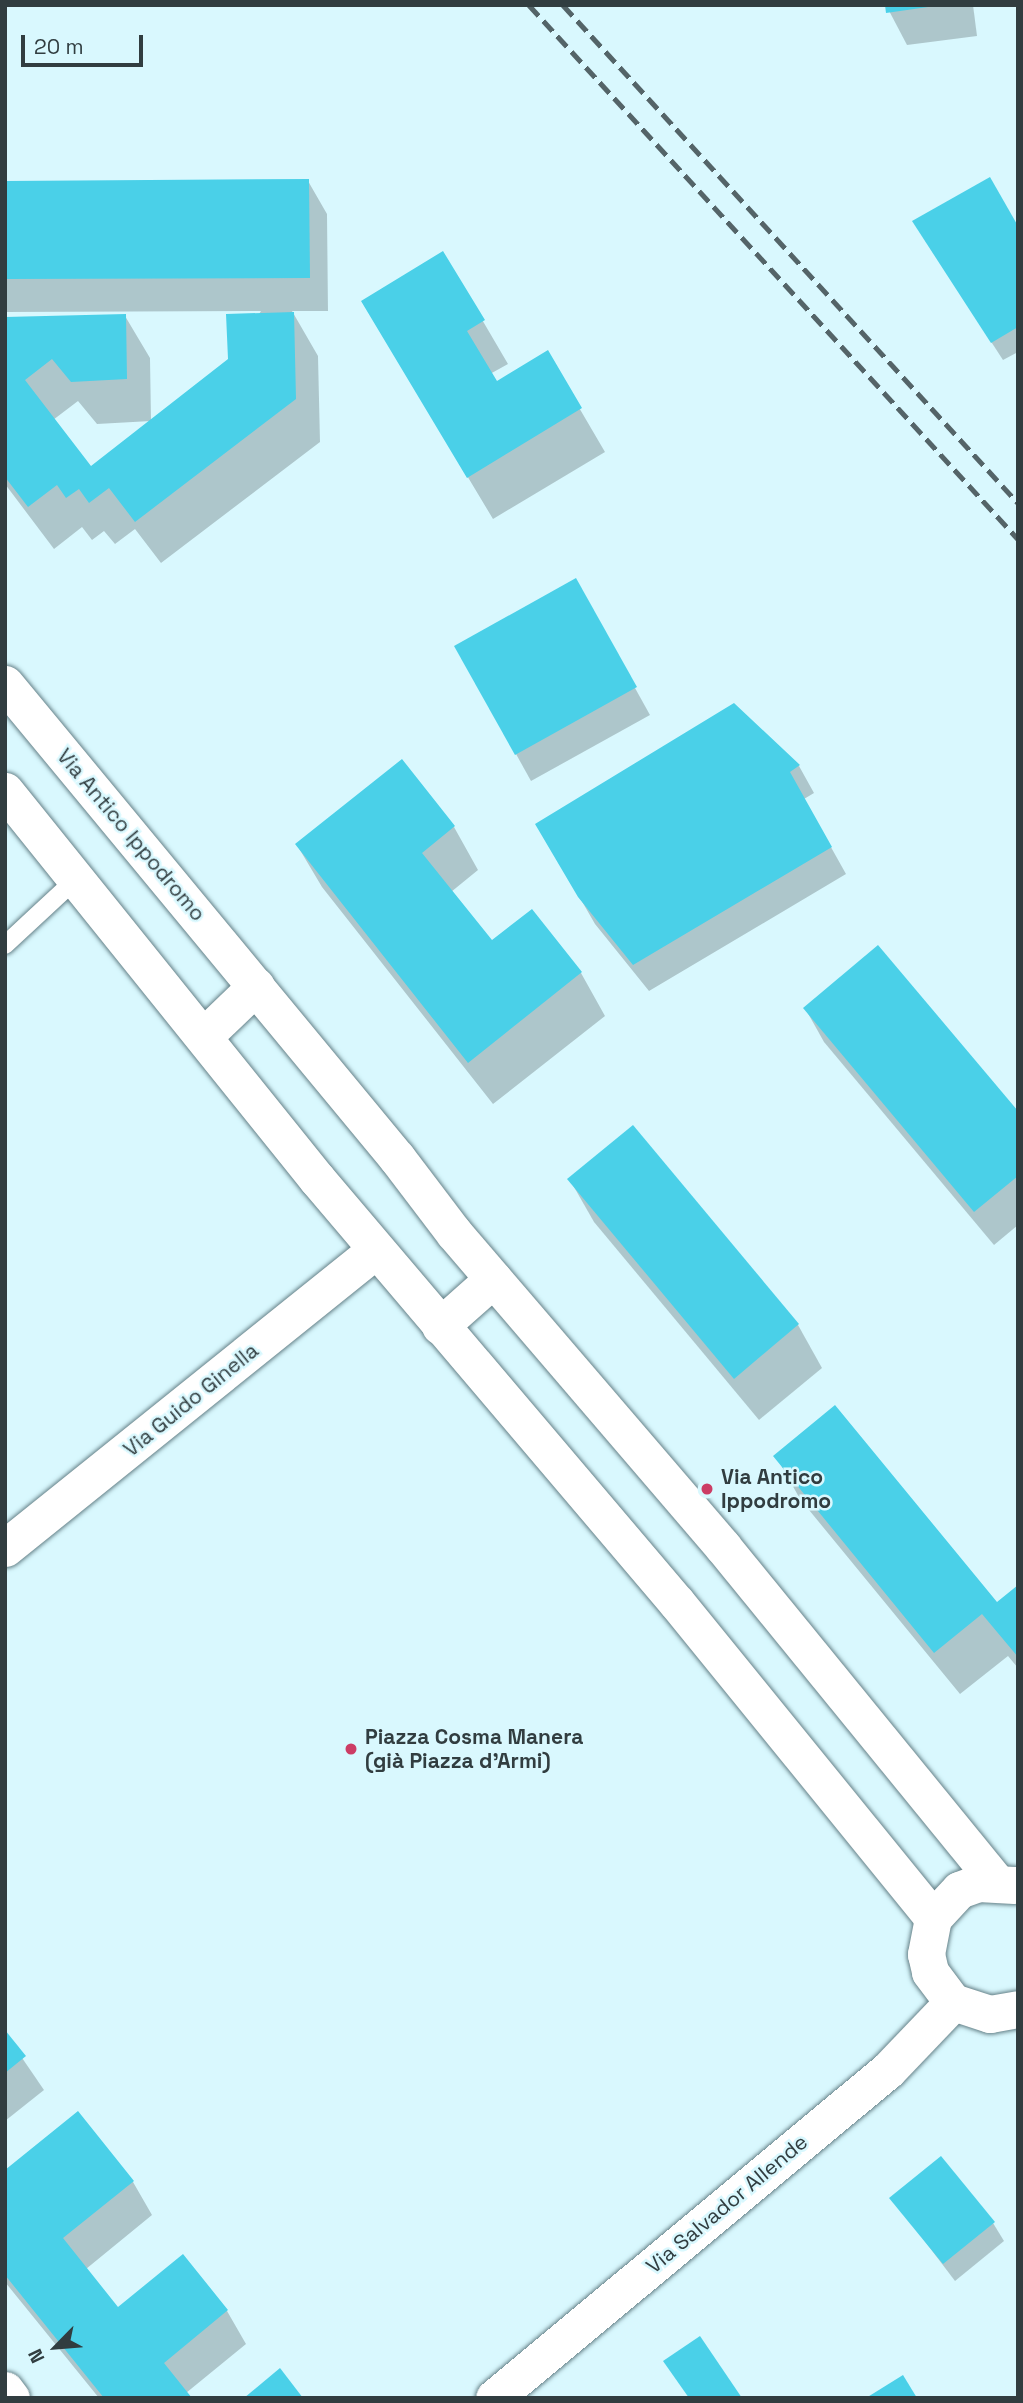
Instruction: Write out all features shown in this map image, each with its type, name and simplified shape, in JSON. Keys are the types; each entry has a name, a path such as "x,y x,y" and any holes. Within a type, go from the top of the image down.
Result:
{"street":[{"name":"Via Antico Ippodromo","path":"5,684 256,986 493,1279 1007,1884"},
{"path":"5,791 375,1250 677,1603 933,1918"},
{"path":"204,1036 256,986"},
{"name":"Via Guido Ginella","path":"5,1548 375,1250"},
{"path":"440,1326 493,1279"},
{"path":"1007,1884 959,1890 933,1918 927,1935 930,1972 953,2002 990,2014 1018,2009"},
{"name":"Via Salvador Allende","path":"494,2398 888,2070 953,2002"},
{"path":"5,2390 11,2398"}],"lane":[{"path":"5,945 76,879"}],"building":[{"path":"885,5 927,5 928,7 886,13"},
{"path":"990,177 1018,226 1018,327 991,343 912,221"},
{"path":"309,179 310,278 5,279 5,181"},
{"path":"443,251 485,320 467,331 497,381 548,350 582,408 467,478 361,301"},
{"path":"294,312 296,399 135,522 109,488 89,503 79,489 66,498 57,485 28,507 5,477 5,317 126,314 127,379 71,382 52,359 25,380 91,466 228,359 226,314"},
{"path":"576,578 637,687 515,755 454,646"},
{"path":"734,703 800,765 790,772 832,847 633,965 578,897 535,824"},
{"path":"402,759 455,826 422,853 492,940 532,909 582,972 468,1063 295,844"},
{"path":"878,945 1018,1111 1018,1176 974,1212 803,1008"},
{"path":"633,1125 799,1324 734,1379 567,1179"},
{"path":"835,1405 997,1602 1018,1585 1018,1657 982,1614 934,1653 773,1456"},
{"path":"5,2030 26,2056 5,2073"},
{"path":"78,2111 134,2181 63,2238 118,2307 183,2254 228,2310 164,2363 192,2398 104,2398 5,2275 5,2170"},
{"path":"941,2156 995,2222 943,2264 889,2198"},
{"path":"700,2336 742,2398 689,2398 663,2361"},
{"path":"280,2368 303,2398 244,2398"},
{"path":"903,2375 917,2398 866,2398"}],"railway":[{"path":"529,5 1018,539"},
{"path":"563,5 1018,503"}],"place":[{"name":"Via Antico Ippodromo","path":"707,1489"},
{"name":"Piazza Cosma Manera (già Piazza d'Armi)","path":"351,1749"}]}
